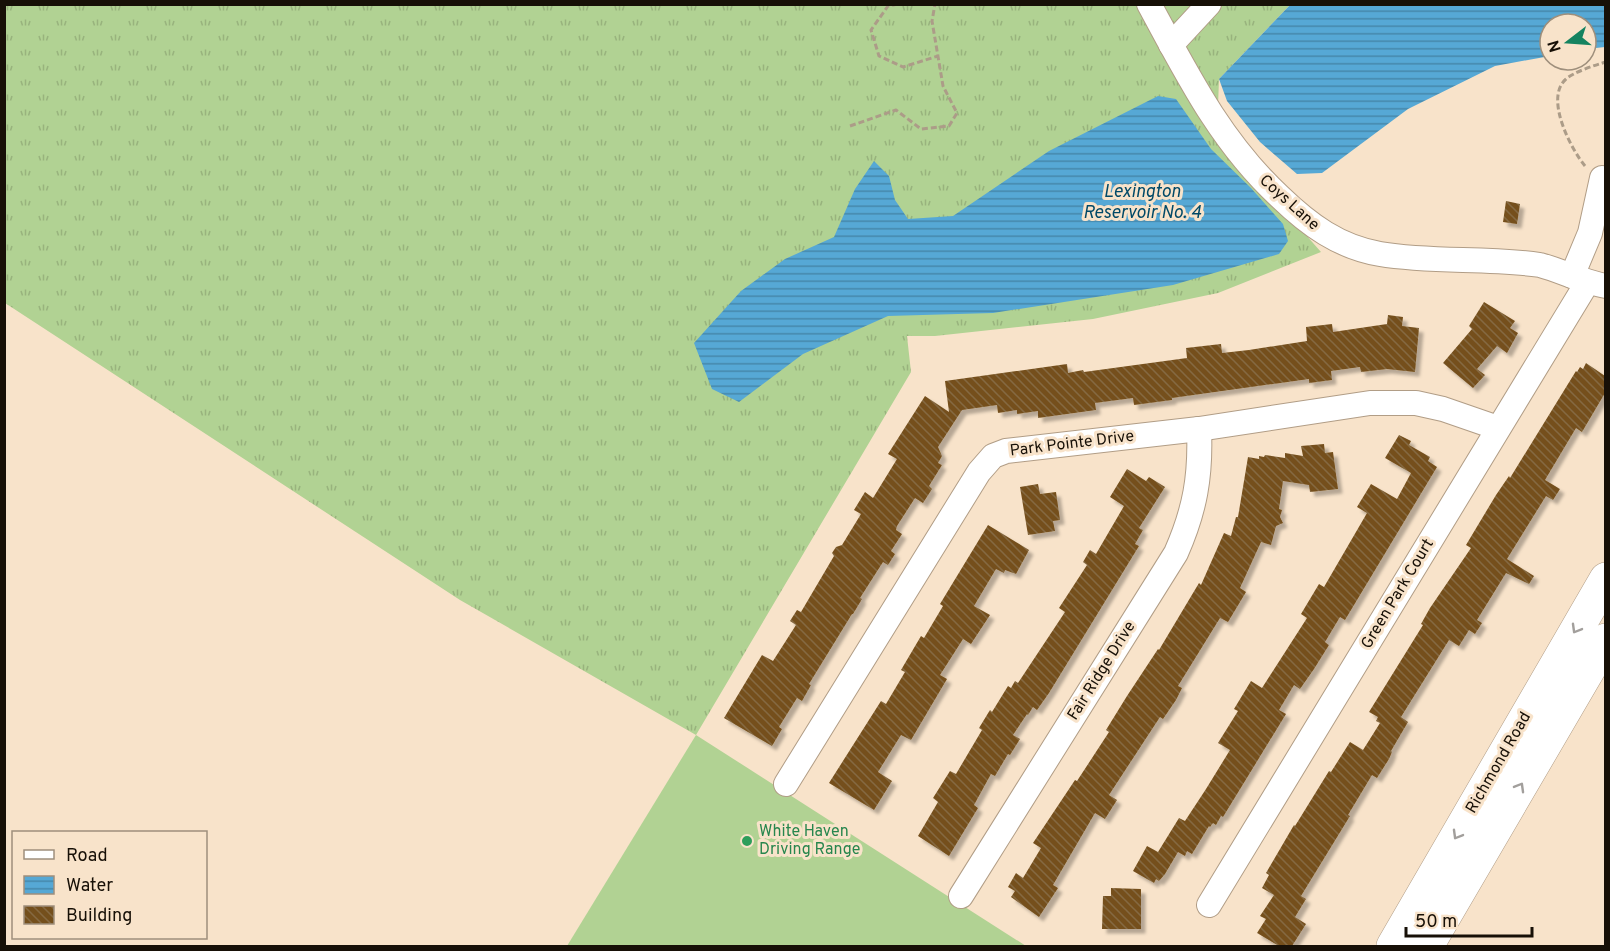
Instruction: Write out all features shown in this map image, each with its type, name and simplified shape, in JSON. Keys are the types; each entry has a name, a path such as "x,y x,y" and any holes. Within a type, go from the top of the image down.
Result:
{"highway":[{"name":"Richmond Road","path":"1393,946 1605,579"},
{"name":"Richmond Road","path":"1427,946 1605,640"}],"street":[{"name":"Coys Lane","path":"1149,4 1195,89 1233,147 1293,210 1324,233 1358,249 1380,254 1540,265 1588,282"},
{"path":"1171,45 1209,4"},
{"name":"Green Park Court","path":"1209,905 1588,282 1590,233 1602,178"},
{"path":"1588,282 1605,305"},
{"name":"Park Pointe Drive","path":"786,784 979,472 993,456 1006,451 1199,429 1370,403 1416,403 1443,409 1498,428"},
{"name":"Fair Ridge Drive","path":"961,896 1176,553 1192,512 1197,488 1200,461 1199,429"}],"path":[{"path":"898,4 888,6 871,30 879,56 903,67 938,56"},
{"path":"850,126 896,110 921,129 949,126 957,113 943,86 932,21 935,4"},
{"path":"1602,178 1584,165 1571,146 1560,116 1558,95 1565,80 1572,75 1605,62"}],"green space":[{"path":"4,5 1290,5 1219,79 1217,134 1321,252 1218,293 1093,319 935,336 907,336 911,372 696,735 460,600 5,303"},
{"name":"White Haven Driving Range","path":"696,735 1026,946 567,946"}],"water":[{"path":"1290,5 1605,5 1605,47 1598,48 1598,12 1538,12 1538,58 1495,66 1408,109 1322,173 1297,174 1260,142 1227,101 1219,79"},
{"name":"Lexington Reservoir No. 4","path":"1158,96 1176,99 1211,149 1251,188 1283,224 1288,241 1279,254 1173,285 993,313 888,316 803,354 739,402 712,389 694,343 741,291 785,259 834,237 855,189 874,161 889,176 895,200 908,219 953,216 1049,151"}],"building":[{"path":"1506,201 1520,204 1517,224 1503,222"},
{"path":"1484,302 1515,321 1510,328 1518,333 1507,353 1497,346 1477,369 1485,375 1473,388 1443,363 1472,329 1469,326"},
{"path":"1388,315 1403,317 1402,326 1419,328 1415,372 1387,369 1361,372 1360,367 1331,371 1332,380 1309,383 1309,379 1134,405 1133,398 1095,403 1096,410 1038,418 1038,411 1017,414 1017,410 998,413 997,405 962,410 938,447 942,456 938,463 942,465 929,486 932,489 923,503 915,498 897,526 896,530 902,534 891,551 895,554 888,565 883,562 809,684 811,685 802,701 797,698 779,727 782,729 772,746 724,718 762,655 773,661 796,625 790,621 797,610 801,612 834,556 832,553 836,547 842,545 861,514 854,510 865,492 873,498 897,459 888,454 925,396 949,412 945,381 1067,364 1068,373 1083,370 1084,372 1187,358 1186,348 1221,344 1222,353 1249,350 1307,341 1306,327 1332,324 1333,332 1387,324"},
{"path":"1586,363 1605,376 1605,393 1582,432 1576,428 1545,480 1560,489 1553,500 1546,496 1507,559 1534,576 1529,584 1506,573 1477,620 1482,623 1475,634 1469,630 1459,646 1449,640 1401,717 1408,722 1391,751 1389,759 1377,778 1372,775 1301,896 1306,899 1295,917 1306,924 1292,946 1279,946 1257,933 1266,919 1260,916 1274,895 1262,888 1269,875 1266,873 1294,825 1350,742 1363,750 1380,723 1376,721 1378,717 1369,712 1423,625 1421,624 1430,608 1471,548 1466,545 1496,495 1509,476 1510,478 1576,371 1580,367 1583,369"},
{"path":"1399,435 1411,441 1409,445 1430,457 1428,461 1437,467 1345,620 1340,617 1325,642 1329,645 1300,689 1294,685 1279,710 1286,714 1223,817 1221,816 1216,825 1213,823 1209,826 1192,854 1187,851 1185,856 1178,852 1165,874 1159,881 1156,879 1154,883 1133,871 1147,846 1158,852 1179,818 1185,821 1230,750 1218,743 1238,711 1234,709 1251,681 1262,688 1307,618 1301,614 1319,584 1324,587 1367,513 1357,507 1371,484 1397,499 1411,473 1385,458"},
{"path":"1324,444 1325,453 1333,452 1338,489 1310,492 1309,485 1283,481 1279,509 1282,510 1280,517 1283,523 1276,526 1271,545 1261,542 1240,588 1246,592 1228,622 1220,618 1178,686 1182,688 1176,700 1163,719 1160,717 1109,795 1117,800 1105,819 1095,813 1053,885 1058,888 1039,917 1011,897 1015,891 1008,887 1016,873 1023,878 1041,848 1033,843 1109,732 1106,730 1127,696 1159,650 1199,583 1201,585 1224,533 1231,536 1236,517 1238,517 1248,457 1259,459 1259,456 1264,457 1265,455 1285,458 1285,453 1303,456 1301,446"},
{"path":"1127,469 1146,481 1149,477 1165,487 1139,528 1143,530 1135,544 1139,546 1049,693 1037,710 1033,707 1027,714 1013,735 1020,739 995,776 991,774 974,805 978,808 949,856 918,836 938,802 933,798 950,771 956,774 982,730 979,728 990,710 992,712 1008,686 1011,688 1015,681 1018,683 1065,612 1059,608 1087,565 1083,562 1090,550 1096,554 1124,506 1110,497"},
{"path":"1038,484 1040,494 1056,492 1060,520 1053,521 1055,531 1028,535 1020,487"},
{"path":"988,525 1029,550 1016,574 1005,570 1004,573 996,569 974,606 990,615 971,644 963,639 940,675 947,679 911,740 901,735 878,772 892,781 874,810 829,783 881,701 886,704 905,672 901,670 921,636 924,638 943,606 940,604"},
{"path":"1111,888 1141,889 1141,929 1102,929 1103,896 1111,896"}],"place":[{"name":"White Haven Driving Range","path":"747,841"}]}
